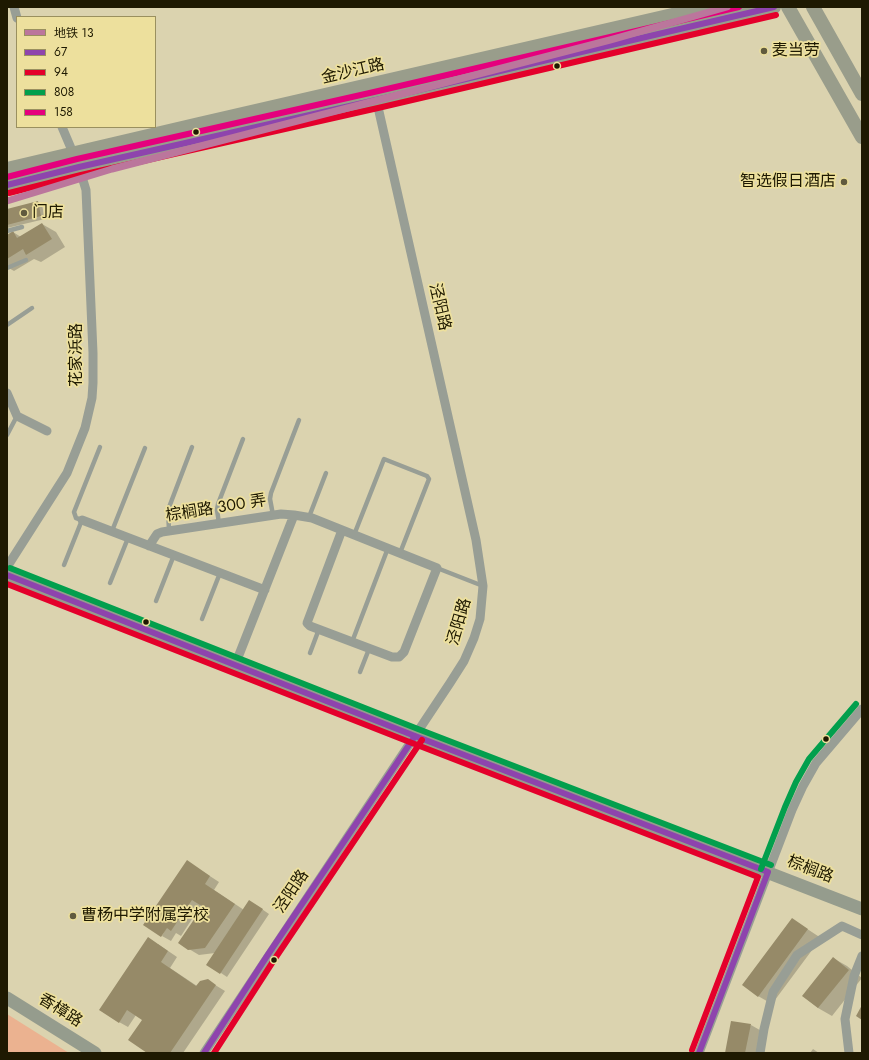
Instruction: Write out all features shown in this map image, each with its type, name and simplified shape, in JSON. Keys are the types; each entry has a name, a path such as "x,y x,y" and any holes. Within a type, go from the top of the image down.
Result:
{"main road":[{"name":"金沙江路","path":"7,169 707,7"},
{"name":"金沙江路","path":"7,185 79,167 376,100 774,7"},
{"path":"788,7 862,137"},
{"path":"812,7 862,94"}],"street":[{"name":"泾阳路","path":"204,1053 464,660 474,638 480,619 483,586 476,540 373,85"},
{"name":"花家浜路","path":"7,567 67,472 85,428 92,398 93,353 86,190 74,153 62,128"},
{"path":"7,393 17,416 47,431"},
{"name":"棕榈路 300 弄","path":"149,546 157,534 169,530 273,515 294,515 309,517 437,568"},
{"path":"235,665 294,515"},
{"path":"82,520 265,590"},
{"path":"342,530 308,620 307,624 310,626 369,649 392,657 399,657 404,652 437,568"},
{"name":"棕榈路","path":"7,575 415,736 862,909"},
{"path":"699,1053 792,810 803,786 816,763 862,709"},
{"path":"760,1053 773,992 797,955 842,926 862,935"},
{"path":"849,1053 845,1019 854,976 862,956"},
{"name":"香樟路","path":"7,998 95,1053"}],"lane":[{"path":"7,231 22,227"},
{"path":"7,268 26,260"},
{"path":"7,325 32,308"},
{"path":"7,435 17,416"},
{"path":"273,515 270,499 271,493 299,420"},
{"path":"219,523 217,510 218,504 243,439"},
{"path":"64,565 82,520 76,518 74,512 100,447"},
{"path":"112,531 145,448"},
{"path":"169,530 168,510 192,448"},
{"path":"354,535 384,459 428,476 429,479 400,553"},
{"path":"309,517 326,473"},
{"path":"110,583 128,538"},
{"path":"352,642 388,548"},
{"path":"156,601 174,555"},
{"path":"437,568 483,586"},
{"path":"202,619 220,573"},
{"path":"310,653 319,629"},
{"path":"360,672 369,649"}],"shaded area":[{"path":"7,1014 69,1053 7,1053"}],"building":[{"name":"门店","path":"38,201 41,216 7,225 7,209"},
{"path":"42,223 52,239 26,255 23,249 7,259 7,235 13,231 17,238"},
{"path":"187,860 210,876 205,884 235,904 205,948 188,950 178,943 195,918 201,920 208,910 192,900 171,931 167,928 161,937 143,925"},
{"path":"249,900 263,909 220,974 206,965"},
{"path":"792,918 808,929 758,997 742,985"},
{"path":"148,937 168,951 161,962 196,986 200,981 208,979 216,985 170,1053 147,1053 128,1040 142,1020 127,1010 119,1023 99,1010"},
{"path":"833,957 849,970 818,1008 802,996"},
{"path":"862,1005 862,1020 856,1016"},
{"path":"731,1021 751,1024 745,1053 725,1053"}],"metro line":[{"name":"13","path":"7,201 112,169 610,40 727,7"}],"transit line":[{"name":"158","path":"7,177 77,159 739,7"},
{"name":"67","path":"7,185 79,167 376,100 774,7"},
{"name":"94","path":"9,193 81,175 378,108 776,15"},
{"name":"808","path":"10,568 418,729 771,865"},
{"name":"67","path":"7,575 415,736 768,872 699,1053"},
{"name":"94","path":"7,584 758,877 692,1050"},
{"name":"808","path":"761,869 785,807 796,782 809,759 856,704"},
{"name":"67","path":"204,1053 267,956 415,736"},
{"name":"94","path":"214,1053 274,960 422,740"}],"place":[{"name":"麦当劳","path":"764,51"},
{"name":"智选假日酒店","path":"844,182"},
{"name":"门店","path":"24,213"},
{"name":"曹杨中学附属学校","path":"73,916"}]}
